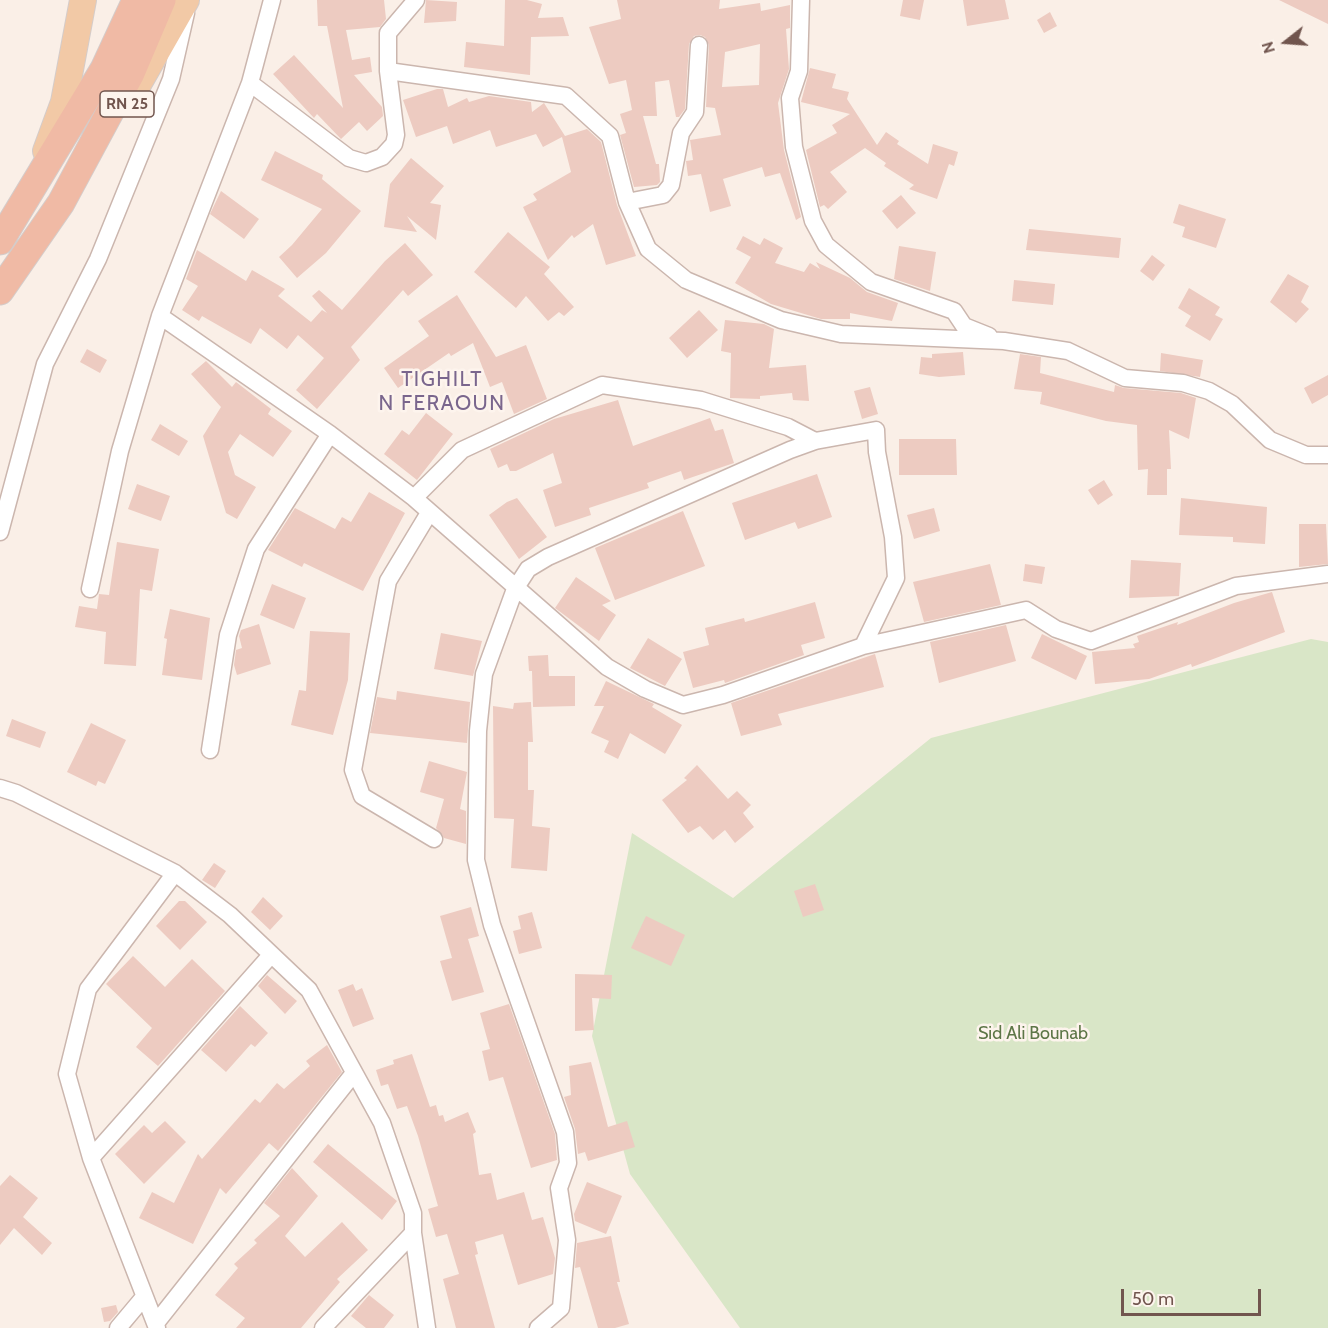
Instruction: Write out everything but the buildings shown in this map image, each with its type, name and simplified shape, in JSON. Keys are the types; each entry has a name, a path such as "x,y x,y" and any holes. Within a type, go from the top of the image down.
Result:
{"highway":[{"path":"0,241 104,69 136,0"},
{"path":"0,291 61,203 131,73 162,0"}],"main road":[{"path":"32,191 64,102 82,0"},
{"name":"RN 25","path":"61,203 98,155 187,0"}],"street":[{"path":"0,532 45,364 98,260 171,79 187,0"},
{"path":"90,589 120,451 160,316 250,83 272,0"},
{"path":"250,83 349,158 366,163 382,157 394,144 396,135 388,72 388,33 416,0"},
{"path":"801,0 799,71 790,98 794,147 813,221 826,244 871,282 954,311 964,326 1004,341"},
{"path":"627,202 663,195 671,185 681,133 694,112 699,45"},
{"path":"388,72 566,96 610,136 627,202 648,249 687,280 781,320 841,334 1004,341 1068,351 1125,378 1183,383 1209,391 1232,405 1270,440 1305,454 1328,454"},
{"path":"160,316 330,434 414,498 515,589 607,667 645,689 683,705 723,695 863,646 1026,610 1056,629 1091,641 1236,586 1328,574"},
{"path":"414,498 462,450 602,385 701,400 788,427 815,441"},
{"path":"538,1328 561,1308 567,1240 559,1188 568,1162 565,1132 492,925 476,860 478,731 484,674 515,589 528,569 548,557 815,441 876,430 877,452 893,537 896,578 863,646"},
{"path":"210,750 228,635 256,549 330,434"},
{"path":"429,513 388,581 353,770 362,796 434,839"},
{"path":"0,788 16,793 175,873 230,915 309,990 382,1123 413,1213 413,1233 427,1328"},
{"path":"175,873 88,989 67,1074 91,1158 157,1326 354,1073"},
{"path":"91,1158 271,955"},
{"path":"323,1328 413,1233"},
{"path":"118,1328 144,1297"}],"green space":[{"name":"Sid Ali Bounab","path":"1311,639 1328,642 1328,1328 740,1328 630,1174 592,1036 632,833 733,898 931,738"}],"district":[{"name":"TIGHILT N FERAOUN","path":"442,392"}]}
